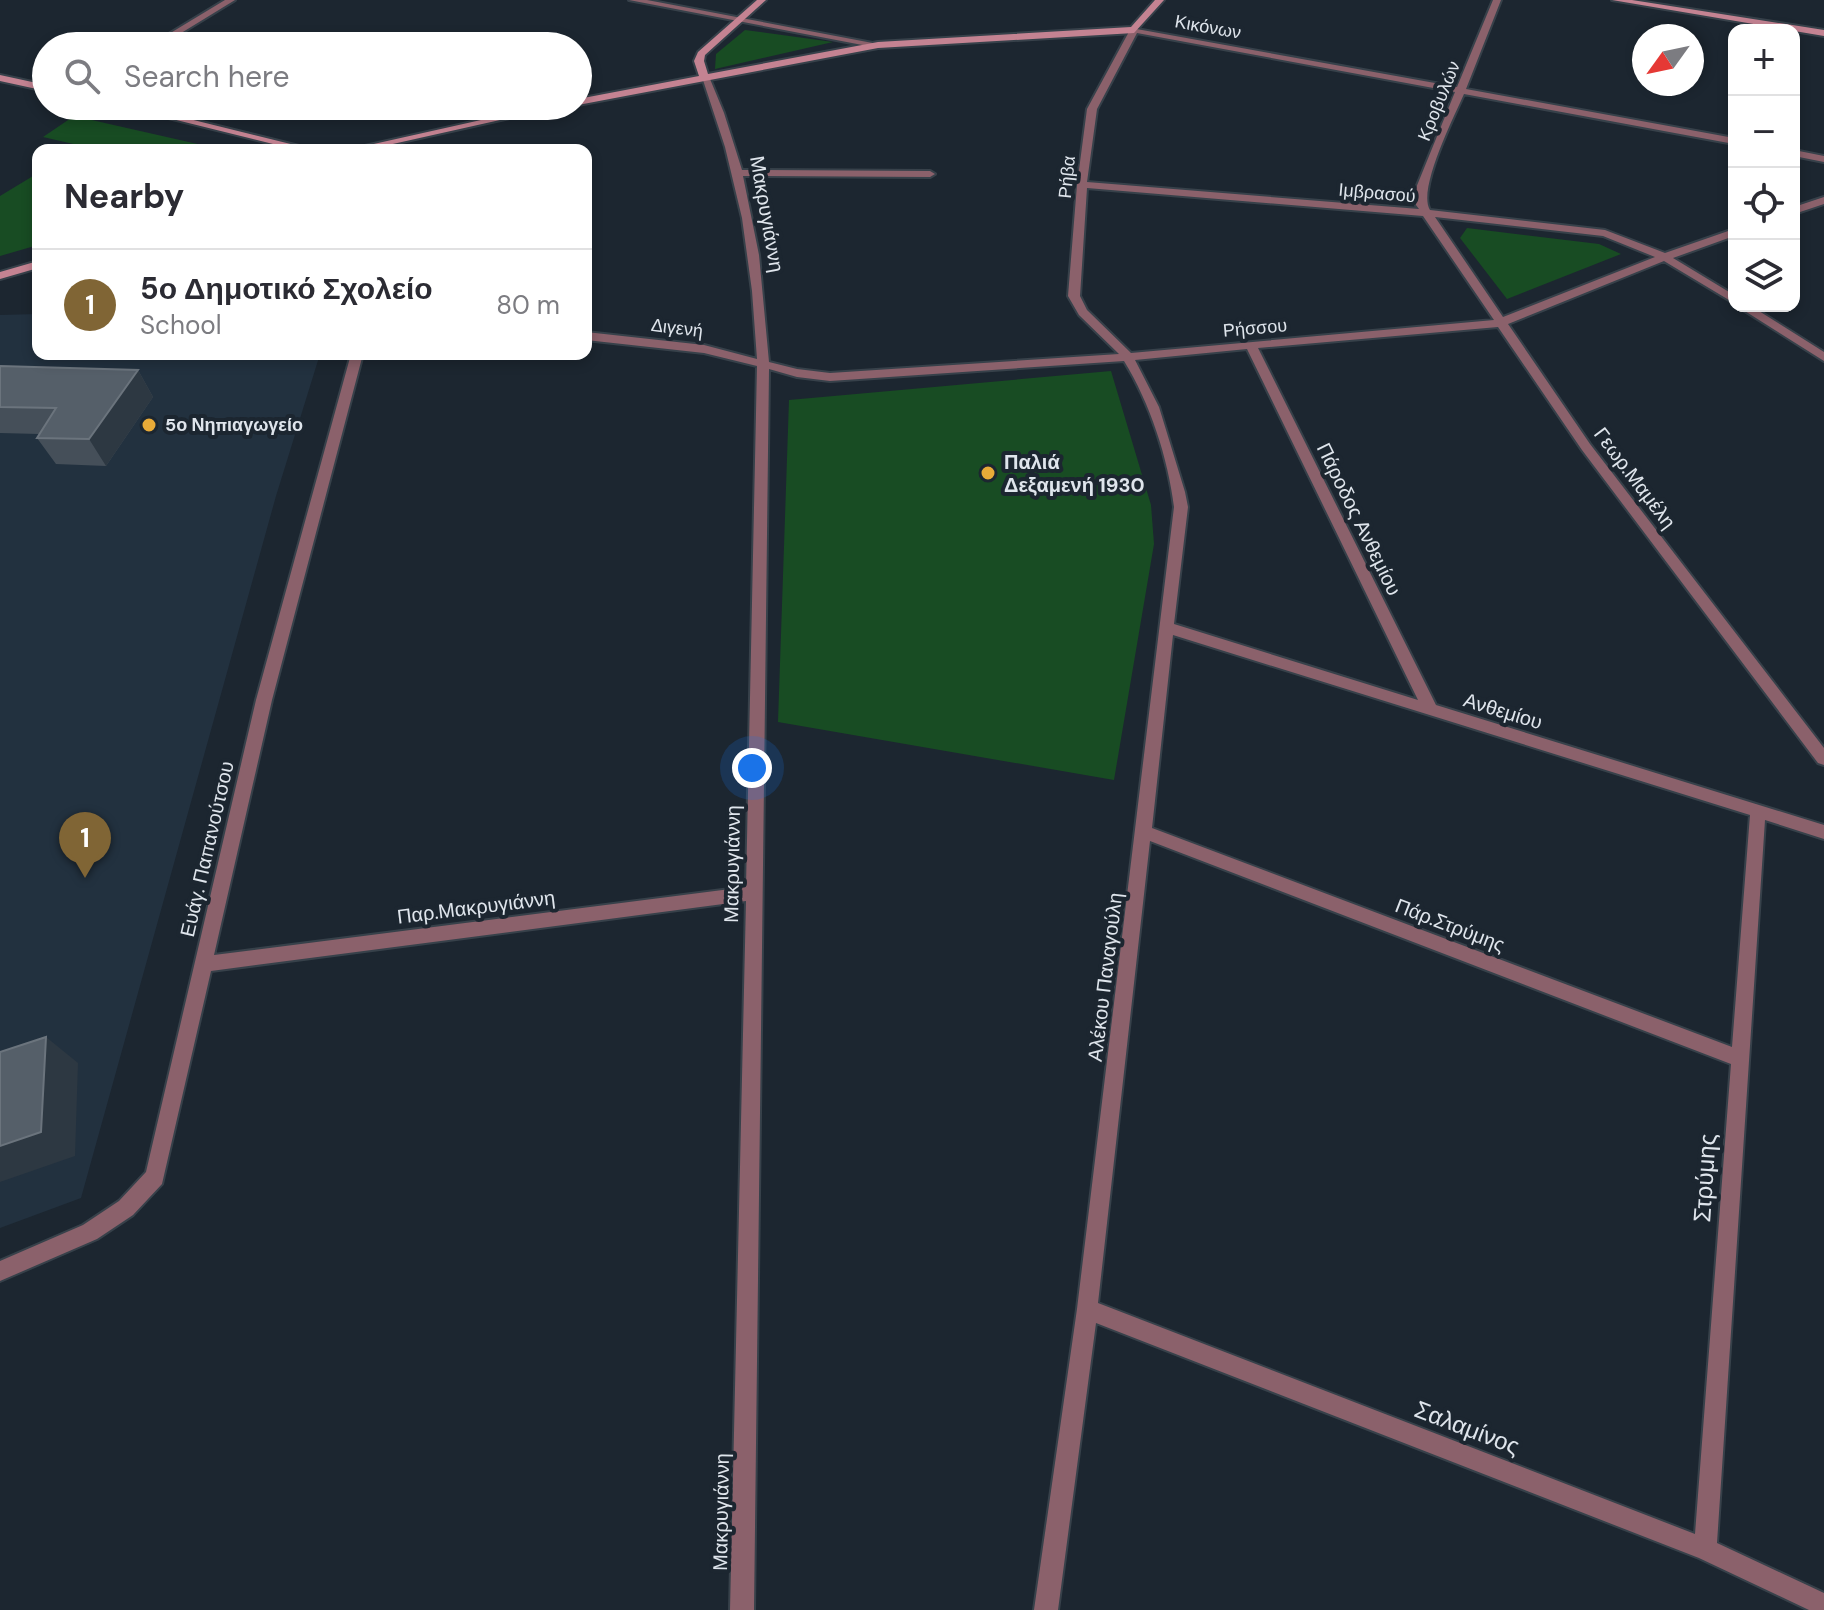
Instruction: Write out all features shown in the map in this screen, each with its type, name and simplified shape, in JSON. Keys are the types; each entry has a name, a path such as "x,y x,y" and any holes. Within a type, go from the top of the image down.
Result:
{"street":[{"path":"177,32 231,0"},
{"path":"633,0 878,45"},
{"path":"705,79 699,61 701,54 762,0"},
{"name":"Ρήβα","path":"1128,356 1083,312 1074,296 1082,185 1092,109 1134,30 1160,0"},
{"name":"Κροβυλών","path":"1426,213 1420,201 1421,188 1497,0"},
{"path":"1616,0 1824,33"},
{"name":"Κικόνων","path":"592,99 878,45 1134,30 1728,140"},
{"path":"0,78 32,85"},
{"name":"Μακρυγιάννη","path":"705,79 727,129 739,173 760,303 763,364 742,1610"},
{"path":"184,120 285,144"},
{"path":"380,144 492,120"},
{"path":"1800,154 1824,159"},
{"path":"739,173 930,174"},
{"name":"Ιμβρασού","path":"1082,185 1426,213 1605,233 1665,257 1728,296"},
{"path":"1800,209 1824,200"},
{"name":"Γεωρ.Μαμέλη","path":"1426,213 1586,447 1824,759"},
{"name":"Ρήσσου","path":"763,364 830,377 1128,356 1499,323 1728,234"},
{"path":"0,276 32,266"},
{"path":"1753,312 1824,357"},
{"name":"Διγενή","path":"592,337 704,349 763,364"},
{"name":"Πάροδος Ανθεμίου","path":"1251,346 1430,709"},
{"name":"Αλέκου Παναγούλη","path":"1046,1610 1087,1309 1145,832 1169,628 1180,495 1145,392 1128,356"},
{"name":"Ευάγ. Παπανούτσου","path":"0,1271 90,1232 126,1208 155,1177 264,700 355,360"},
{"name":"Ανθεμίου","path":"1169,628 1824,832"},
{"name":"Στρύμης","path":"1705,1549 1758,811"},
{"name":"Πάρ.Στρύμης","path":"1145,832 1740,1059"},
{"name":"Παρ.Μακρυγιάννη","path":"203,964 754,893"},
{"name":"Σαλαμίνος","path":"1087,1309 1705,1549 1824,1605"}],"shaded area":[{"path":"32,314 32,360 318,360 276,496 81,1198 0,1228 0,315"}],"green space":[{"path":"745,30 833,42 715,69 716,54"},
{"path":"68,120 92,120 198,144 73,144 43,137"},
{"path":"32,177 32,247 0,256 0,196"},
{"path":"1467,228 1599,244 1621,254 1507,299 1460,238"},
{"path":"1111,371 1151,505 1154,544 1114,780 778,722 789,400"}],"building":[{"path":"0,366 138,370 89,439 37,438 56,408 0,407"},
{"path":"46,1037 41,1132 0,1146 0,1052"}],"place":[{"name":"5ο Νηπιαγωγείο","path":"149,425"},
{"name":"Παλιά Δεξαμενή 1930","path":"988,473"},
{"name":"5ο Δημοτικό Σχολείο","path":"85,878"}]}
